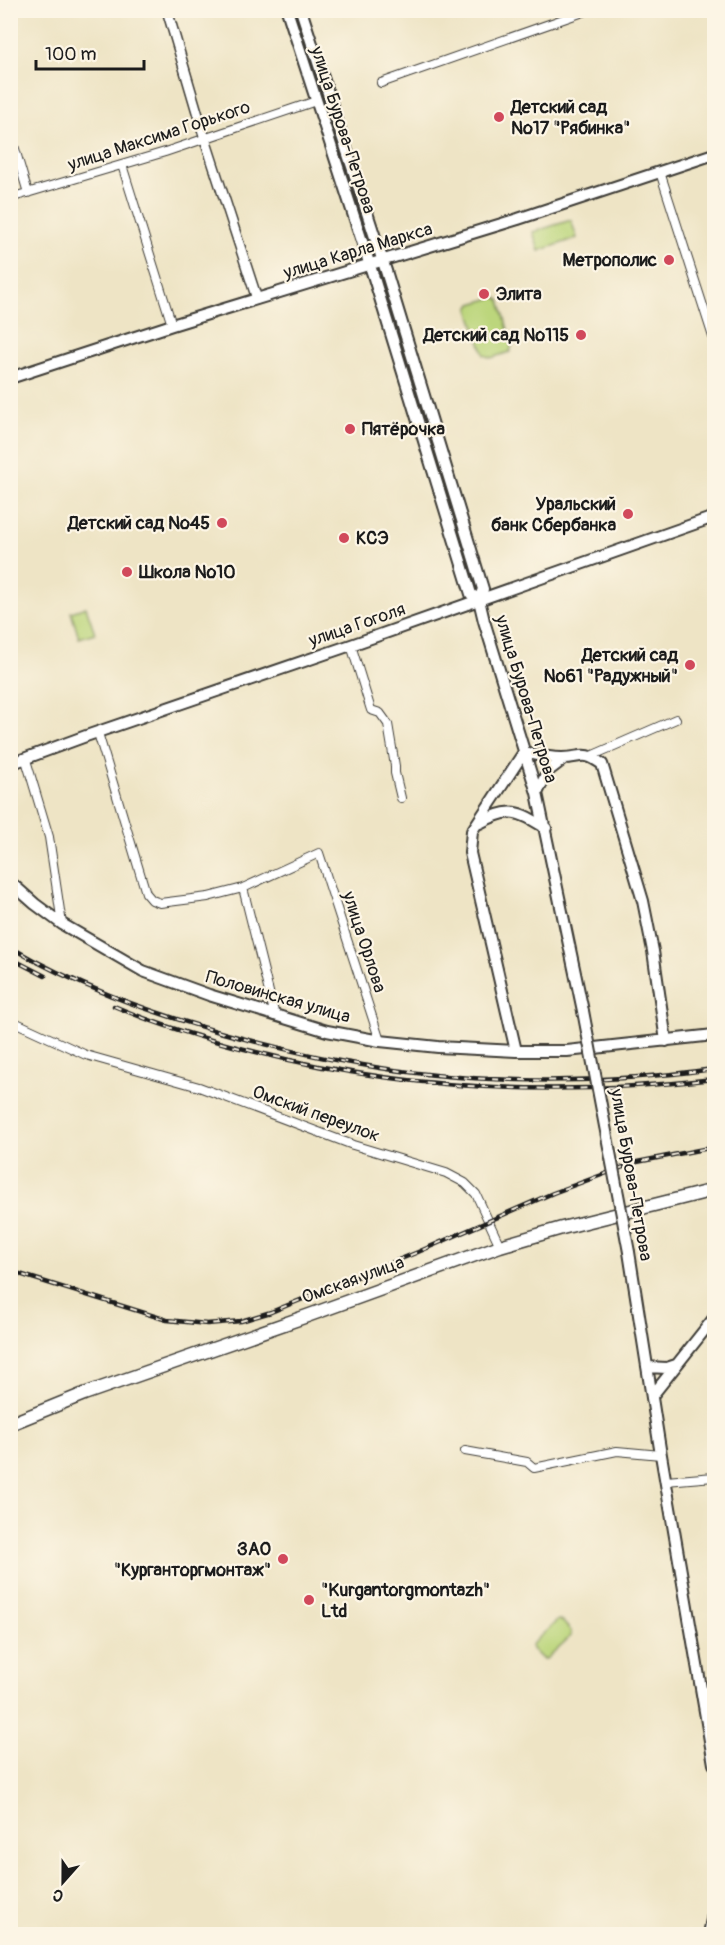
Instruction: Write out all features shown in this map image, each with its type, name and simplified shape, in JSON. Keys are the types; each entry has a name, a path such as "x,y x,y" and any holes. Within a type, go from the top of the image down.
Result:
{"main road":[{"name":"улица Бурова-Петрова","path":"287,10 370,264 471,594 479,600"},
{"name":"улица Бурова-Петрова","path":"301,10 427,401 483,589 479,600 546,828 584,1011 628,1252 714,1764"},
{"name":"улица Карла Маркса","path":"10,378 714,154"},
{"name":"улица Гоголя","path":"10,764 714,517"},
{"path":"516,1051 470,853 472,831 524,752 545,757 565,758 580,754 591,756 602,764 642,899 653,951 666,1041"},
{"path":"537,793 548,771 565,758"},
{"path":"477,825 495,814 509,812 522,813 546,828"},
{"name":"Половинская улица","path":"10,882 34,904 62,924 143,971 209,995 327,1031 380,1041 516,1051 567,1051 714,1035"},
{"name":"Омская улица","path":"10,1424 84,1394 500,1246 714,1190"},
{"path":"652,1396 714,1318"},
{"path":"647,1367 667,1368 676,1365"},
{"path":"709,1935 714,1910"}],"street":[{"path":"167,10 205,139 257,299"},
{"path":"381,83 589,10"},
{"name":"улица Максима Горького","path":"10,198 205,139 316,101"},
{"path":"10,132 28,193"},
{"path":"122,165 172,325"},
{"path":"660,172 714,340"},
{"path":"351,645 371,710 380,713 388,724 401,798"},
{"path":"591,756 676,719"},
{"path":"98,733 146,893 152,900 168,903 208,897 243,888 275,1016"},
{"path":"26,760 49,837 62,924"},
{"name":"улица Орлова","path":"243,888 319,853 380,1041"},
{"name":"Омский переулок","path":"10,1020 86,1055 199,1087 353,1144 446,1173 465,1183 476,1194 500,1246"},
{"path":"465,1452 527,1462 534,1468 617,1451 661,1455"},
{"path":"666,1481 714,1477"}],"green space":[{"path":"571,220 577,238 539,251 533,232"},
{"path":"495,297 500,300 512,345 510,352 491,358 484,355 469,309 472,304"},
{"path":"86,607 95,633 79,638 71,612"},
{"path":"558,1620 562,1621 571,1631 571,1636 546,1659 542,1659 531,1645"}],"railway":[{"path":"10,947 85,985 163,1014 268,1045 357,1064 445,1076 536,1080 626,1078 714,1069"},
{"path":"10,958 45,976"},
{"path":"114,1006 184,1032 256,1052 313,1065 427,1082 541,1089 656,1085 714,1079"},
{"path":"10,1271 167,1320 207,1324 241,1321 271,1312 418,1252 553,1193 637,1162 714,1147"}],"place":[{"name":"Детский сад №17 \"Рябинка\"","path":"499,117"},
{"name":"Метрополис","path":"669,260"},
{"name":"Элита","path":"484,294"},
{"name":"Детский сад №115","path":"581,335"},
{"name":"Пятёрочка","path":"350,429"},
{"name":"Уральский банк Сбербанка","path":"628,514"},
{"name":"Детский сад №45","path":"222,523"},
{"name":"КСЭ","path":"344,538"},
{"name":"Школа №10","path":"127,572"},
{"name":"Детский сад №61 \"Радужный\"","path":"690,665"},
{"name":"ЗАО \"Курганторгмонтаж\"","path":"283,1559"},
{"name":"\"Kurgantorgmontazh\" Ltd","path":"309,1600"}]}
